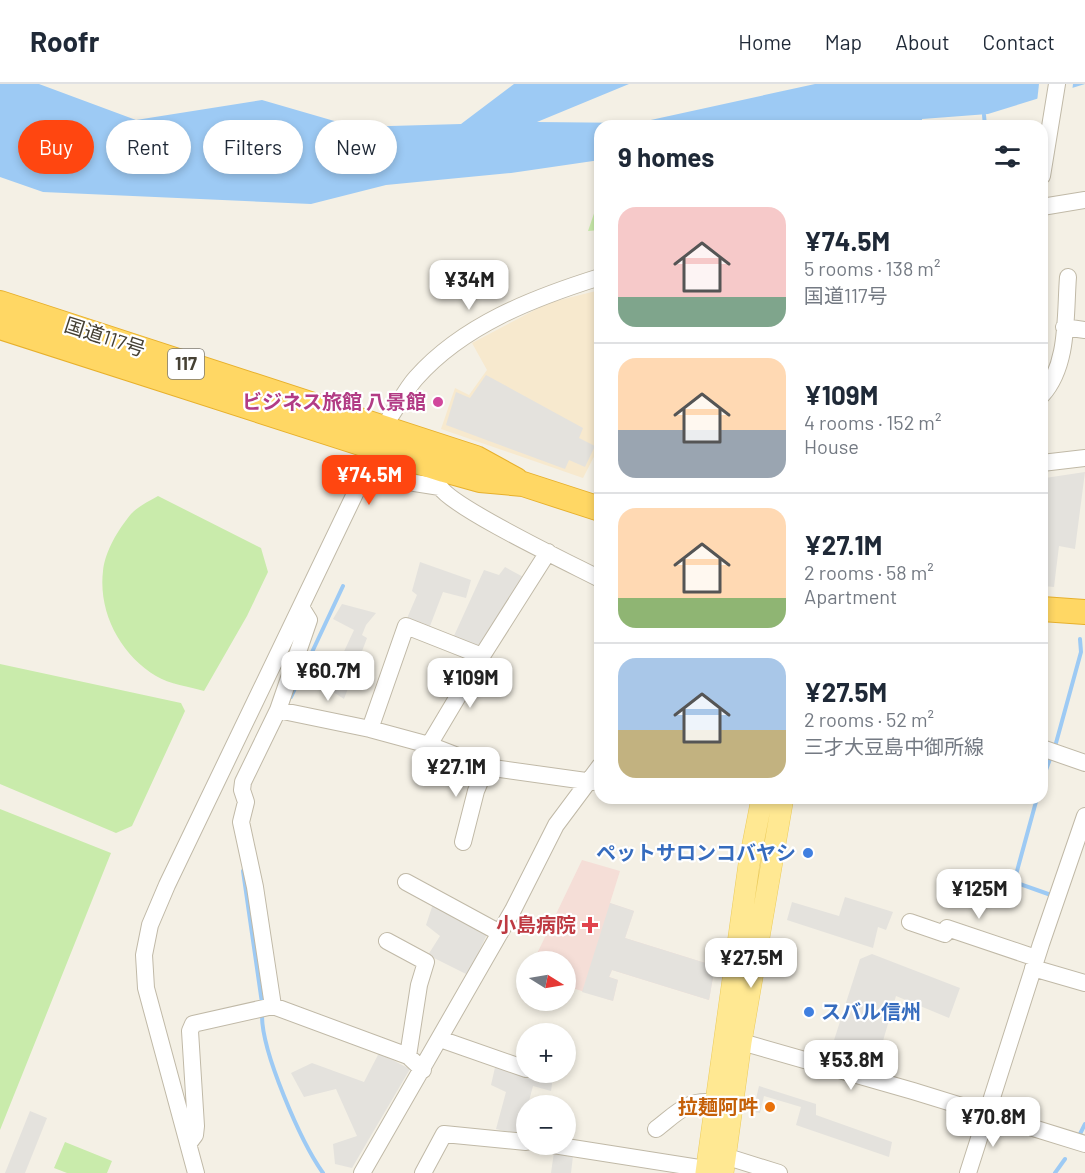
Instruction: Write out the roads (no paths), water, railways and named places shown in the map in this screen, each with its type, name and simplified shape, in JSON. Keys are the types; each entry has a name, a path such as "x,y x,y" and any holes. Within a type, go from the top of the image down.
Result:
{"highway":[{"name":"国道117号","path":"0,303 375,428 445,469"},
{"name":"国道117号","path":"0,327 375,428"},
{"name":"117","path":"445,469 480,480 523,484 594,507"},
{"path":"1048,609 1085,612"}],"main road":[{"path":"715,1166 733,1040 750,864 761,804"},
{"path":"715,1166 715,1103 733,1040 782,804"}],"street":[{"path":"1048,137 1056,84"},
{"path":"1048,206 1085,200"},
{"path":"1048,387 1056,376 1064,327 1068,277"},
{"path":"375,428 415,379 480,325 558,290 594,279"},
{"path":"1064,327 1085,330"},
{"path":"1048,463 1085,459"},
{"path":"196,1173 155,1029 146,988 144,955 150,925 364,474 445,469 457,502 594,576"},
{"path":"429,746 482,656 548,552"},
{"path":"265,1008 255,887 241,822 243,782 278,710 309,620 301,607"},
{"path":"370,729 406,626 482,656"},
{"path":"278,710 370,729 429,746 486,767 593,782"},
{"path":"1048,750 1085,763"},
{"path":"463,842 476,791 486,767"},
{"path":"362,1173 500,933 556,825 593,782"},
{"path":"968,1173 1085,816"},
{"path":"405,882 500,933"},
{"path":"910,922 945,934 947,928 1085,983"},
{"path":"387,941 426,962 419,985 408,1056"},
{"path":"189,1143 195,1135 196,1126 190,1031 193,1024 265,1008 408,1056 423,1070"},
{"path":"440,1039 516,1066"},
{"path":"733,1040 1084,1142"},
{"path":"656,1129 692,1103 700,1100 715,1103"},
{"path":"423,1173 444,1134 516,1141"},
{"path":"576,1148 779,1173"}],"water":[{"path":"0,84 39,84 136,120 262,100 331,120 315,120 315,174 397,174 397,126 461,124 514,84 629,84 537,122 594,123 594,161 511,173 386,185 311,204 43,192 0,177"},
{"path":"815,84 1085,84 988,114 922,120 651,120"}],"waterway":[{"path":"984,115 984,120"},
{"path":"291,697 343,586"},
{"path":"1056,743 1081,652 1080,639"},
{"path":"1048,764 1050,759"},
{"path":"1035,804 1014,882 1051,895"},
{"path":"243,871 262,1003"},
{"path":"262,1014 268,1050 284,1096 304,1140 323,1173"},
{"path":"1079,1136 1085,1124"},
{"path":"1055,1173 1065,1159"}],"place":[{"name":"ビジネス旅館 八景館","path":"438,402"},
{"name":"ペットサロンコバヤシ","path":"808,853"},
{"name":"小島病院","path":"590,925"},
{"name":"スバル信州","path":"809,1012"},
{"name":"拉麺阿吽","path":"770,1107"}]}
